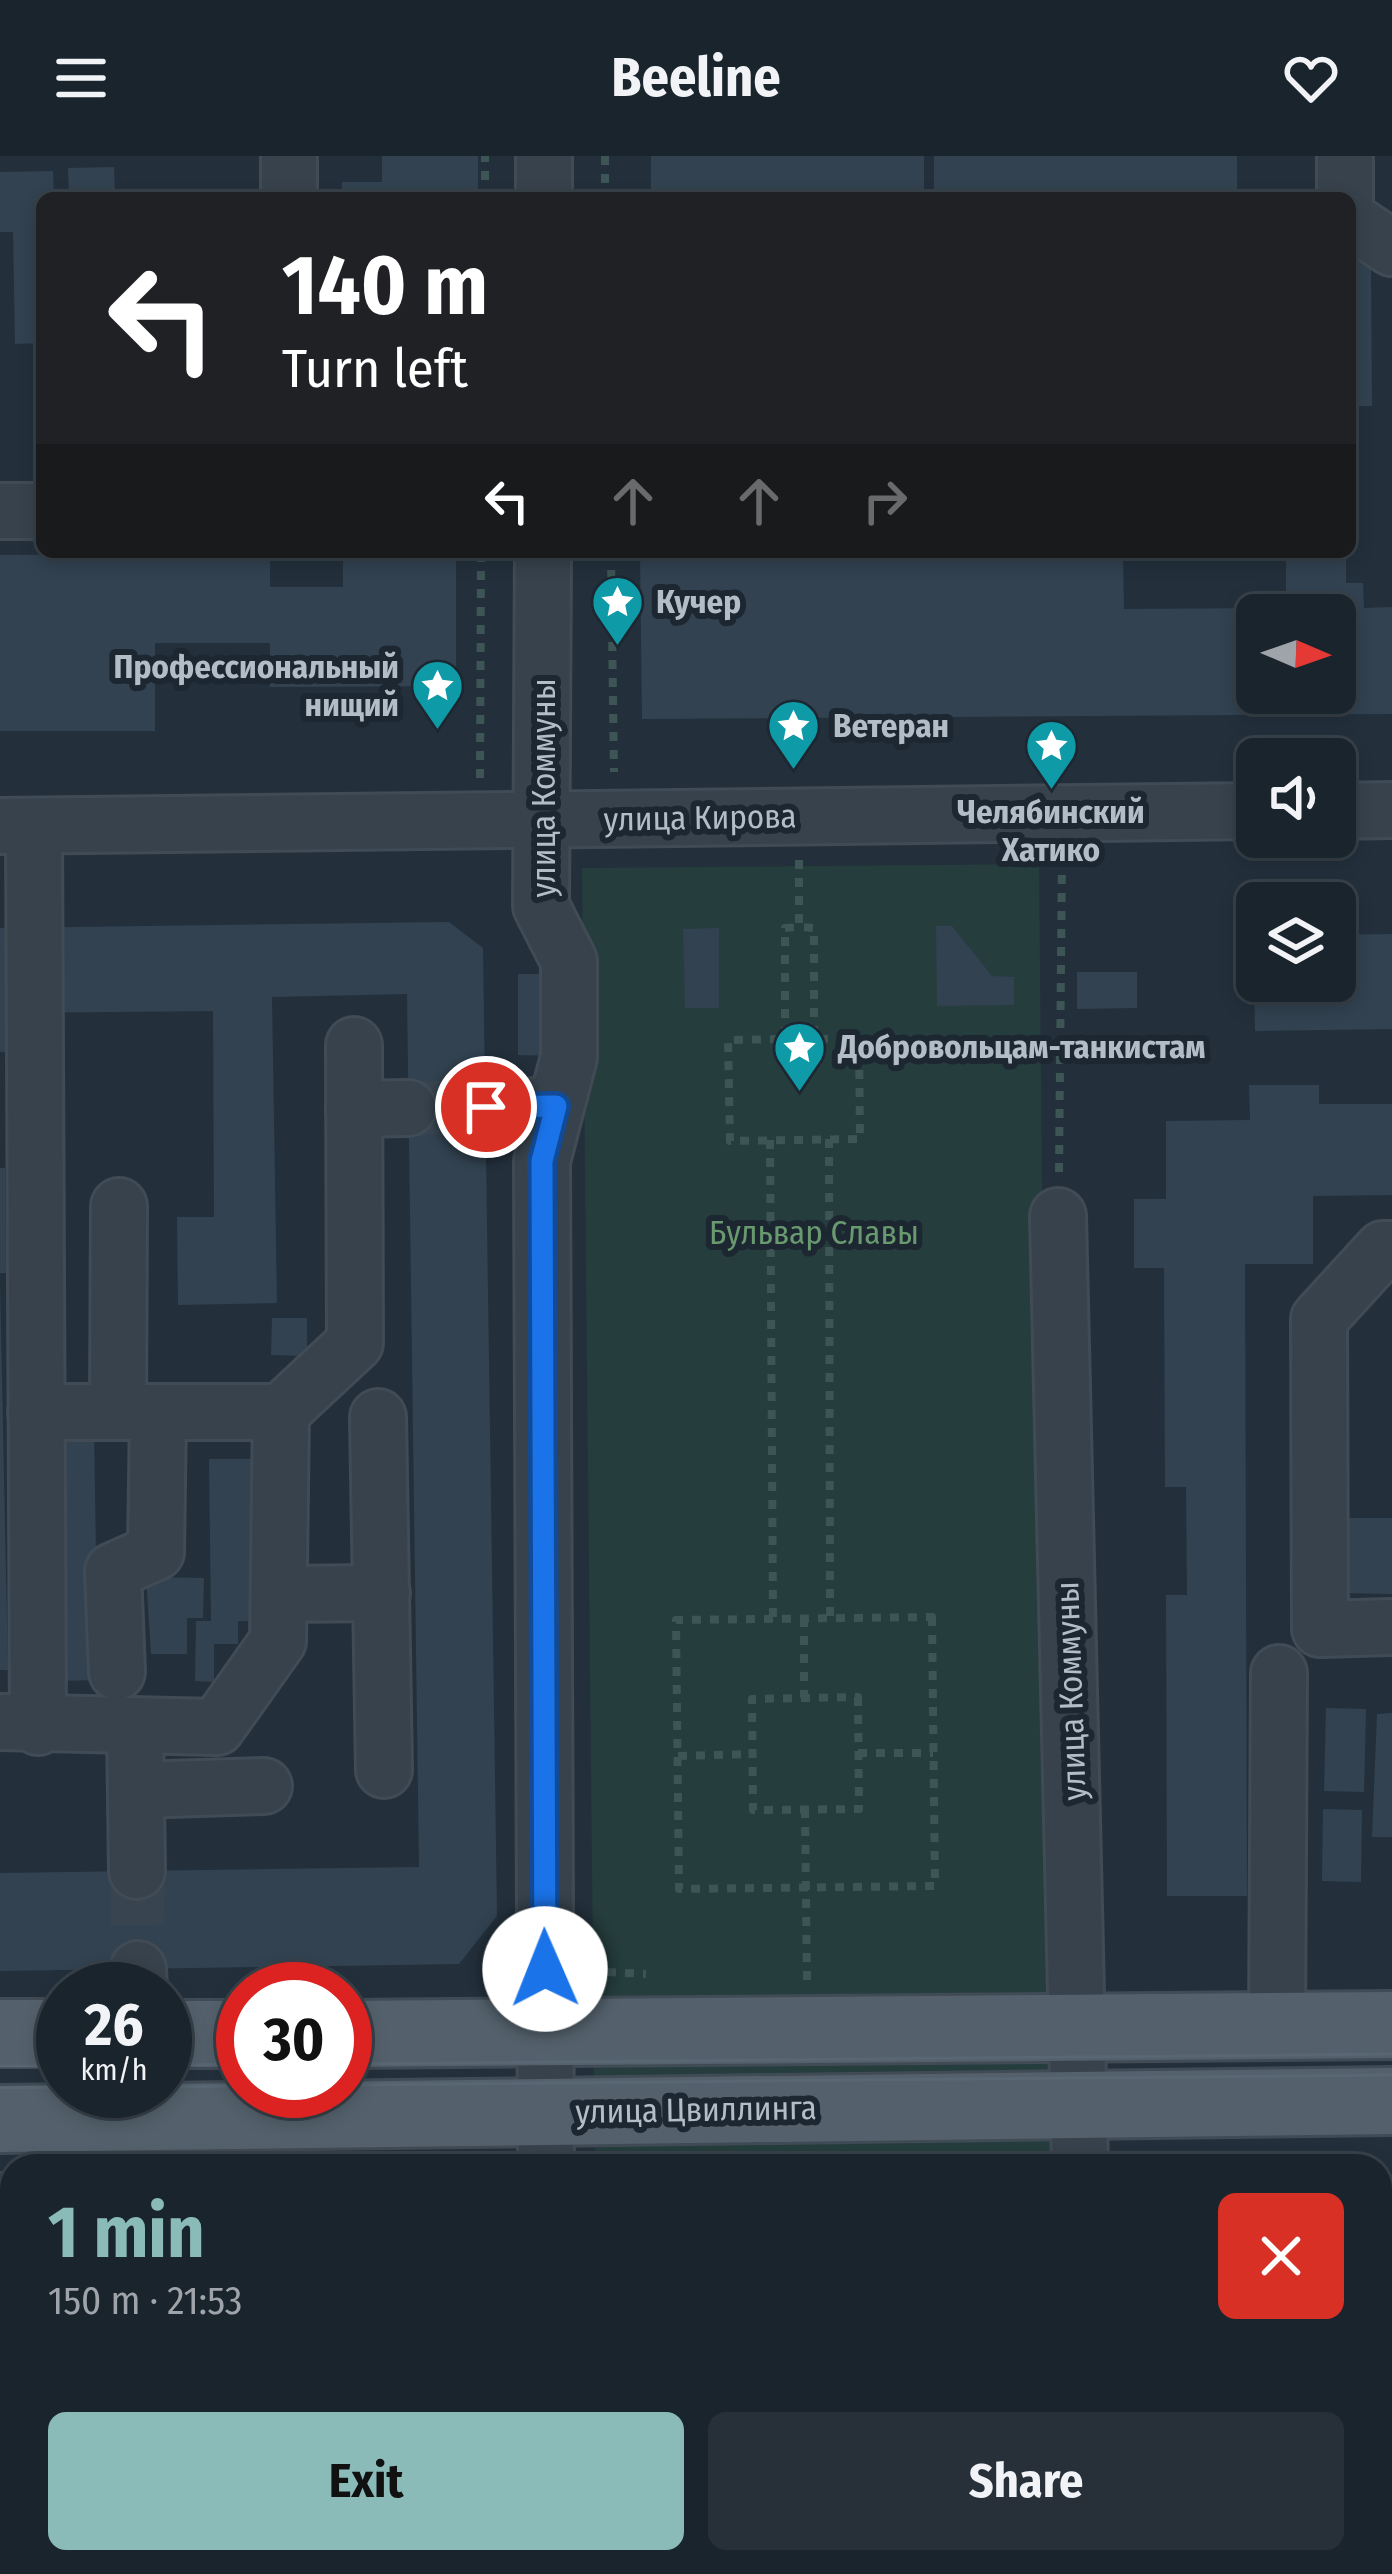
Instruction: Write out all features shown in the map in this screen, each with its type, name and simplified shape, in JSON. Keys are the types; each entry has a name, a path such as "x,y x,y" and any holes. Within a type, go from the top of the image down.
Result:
{"main road":[{"path":"372,2034 1392,2025"},
{"path":"0,2033 36,2033"},
{"name":"улица Цвиллинга","path":"0,2119 546,2139 1080,2136 1392,2101"}],"street":[{"path":"289,156 290,192"},
{"path":"544,156 544,192"},
{"path":"1346,156 1346,192"},
{"path":"1356,224 1392,248"},
{"path":"0,511 36,511"},
{"name":"улица Коммуны","path":"543,558 541,906 569,961 569,1057 542,1161 546,2139"},
{"path":"1356,811 1392,810"},
{"name":"улица Кирова","path":"17,826 1236,812"},
{"path":"17,826 36,1412 19,1725 217,1726 278,1641 281,1412"},
{"path":"36,1412 281,1412 355,1343 354,1045"},
{"path":"486,1107 556,1106"},
{"path":"354,1109 408,1108"},
{"path":"117,1672 113,1571 156,1552 119,1205"},
{"name":"улица Коммуны","path":"1058,1216 1080,2136"},
{"path":"1392,1249 1383,1249 1318,1319 1320,1628 1392,1627"},
{"path":"378,1417 384,1770"},
{"path":"279,1594 382,1593"},
{"path":"1277,2026 1279,1673"},
{"path":"135,1726 137,1871"},
{"path":"136,1790 264,1786"}],"path":[{"path":"484,192 485,156"},
{"path":"605,156 605,192"},
{"path":"480,820 481,558"},
{"path":"611,558 615,819"},
{"path":"1058,1216 1062,814"},
{"path":"799,817 800,927"},
{"path":"800,927 814,928 814,1039 859,1038 860,1139 730,1141 728,1040 785,1039 785,928 800,927"},
{"path":"829,1139 830,1618"},
{"path":"770,1140 772,1618"},
{"path":"932,1617 934,1886 680,1889 676,1619 830,1618 932,1617"},
{"path":"804,1618 804,1698"},
{"path":"858,1697 858,1753 859,1809 753,1810 752,1699 858,1697"},
{"path":"858,1753 933,1753"},
{"path":"678,1756 753,1754"},
{"path":"805,1809 807,1988"}],"green space":[{"name":"Бульвар Славы","path":"1039,864 1051,2154 595,2154 582,868"}],"building":[{"path":"382,156 478,156 478,192 342,192 342,182 382,182"},
{"path":"651,156 924,156 924,192 651,192"},
{"path":"934,156 1237,156 1237,192 934,192"},
{"path":"114,167 115,192 69,192 68,168"},
{"path":"53,171 54,192 36,192 36,343 15,344 13,232 0,232 0,172"},
{"path":"1356,263 1371,263 1372,406 1356,406"},
{"path":"0,555 270,558 270,587 343,587 343,558 456,558 456,686 270,687 270,643 155,643 155,731 0,731"},
{"path":"640,558 1123,558 1124,609 1236,608 1236,714 1356,714 1356,594 1286,594 1286,558 1346,558 1346,583 1363,583 1364,608 1392,607 1392,714 642,719"},
{"path":"449,922 483,948 497,1916 459,1964 216,1962 216,1968 192,1968 192,1962 36,1962 36,1970 0,1971 0,1873 419,1867 407,994 272,997 277,1303 178,1305 177,1217 214,1217 213,1011 10,1013 10,1052 0,1052 0,928"},
{"path":"936,926 952,926 992,976 1014,977 1014,1005 937,1006"},
{"path":"719,928 719,1008 685,1008 683,929"},
{"path":"1392,934 1392,1029 1255,1031 1254,1002 1356,1002 1356,935"},
{"path":"1077,972 1137,972 1137,1008 1077,1009"},
{"path":"518,974 559,974 559,1056 518,1055"},
{"path":"1249,1085 1319,1085 1319,1104 1392,1104 1392,1195 1313,1196 1313,1264 1245,1264 1247,1896 1167,1896 1166,1595 1187,1595 1186,1487 1165,1487 1164,1268 1134,1268 1134,1199 1166,1199 1166,1121 1250,1120"},
{"path":"0,1168 5,1168 6,1273 0,1273"},
{"path":"0,1283 8,1670 0,1670"},
{"path":"272,1318 307,1318 307,1356 271,1355"},
{"path":"94,1431 98,1680 59,1681 55,1432"},
{"path":"209,1459 252,1459 253,1621 238,1621 238,1644 214,1644 214,1682 195,1681 196,1621 211,1621"},
{"path":"1345,1518 1392,1518 1392,1594 1345,1593"},
{"path":"146,1577 204,1578 203,1618 187,1618 187,1654 151,1654"},
{"path":"1326,1708 1366,1709 1364,1792 1324,1791"},
{"path":"1392,1713 1392,1837 1372,1837 1377,1714"},
{"path":"1323,1809 1362,1810 1361,1882 1322,1881"}],"tunnel":[{"path":"408,1108 486,1107"},
{"path":"137,1871 138,1962"}],"tram line":[{"path":"372,2064 1392,2054"},
{"path":"192,2065 216,2064"},
{"path":"0,2066 36,2066"},
{"path":"372,2085 1392,2075"},
{"path":"192,2087 216,2086"},
{"path":"0,2088 36,2087"}],"place":[{"name":"Кучер","path":"617,648"},
{"name":"Профессиональный нищий","path":"438,732"},
{"name":"Ветеран","path":"794,772"},
{"name":"Челябинский Хатико","path":"1051,791"},
{"name":"Добровольцам-танкистам","path":"799,1093"}],"route":[{"path":"486,1107 556,1106 542,1161 545,1969"}]}
